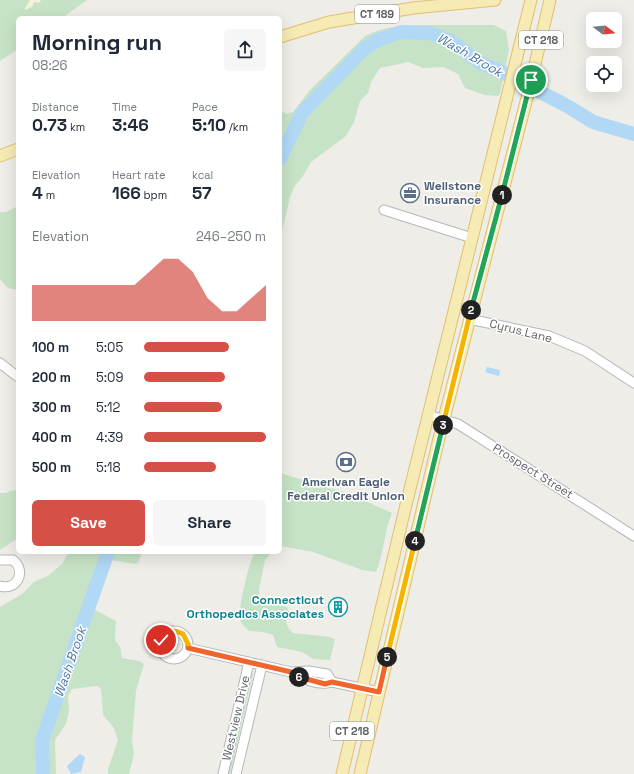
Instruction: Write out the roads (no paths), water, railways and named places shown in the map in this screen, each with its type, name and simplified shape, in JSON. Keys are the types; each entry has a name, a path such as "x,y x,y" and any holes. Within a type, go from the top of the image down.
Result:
{"main road":[{"name":"CT 189","path":"282,35 329,22 412,8 495,0"},
{"name":"CT 218","path":"342,774 428,415 531,0"},
{"name":"CT 218","path":"360,774 444,420 528,94 550,0"},
{"path":"0,156 16,150"}],"street":[{"path":"384,210 472,238"},
{"name":"Cyrus Lane","path":"469,319 549,336 585,351 634,383"},
{"path":"0,363 16,375"},
{"name":"Prospect Street","path":"428,415 458,424 482,438 634,536"},
{"path":"0,560 13,560 20,572 18,581 14,584 6,587 0,586"},
{"path":"188,648 291,672 309,671 328,674 332,682 379,692"},
{"name":"Westview Drive","path":"222,774 249,662"},
{"name":"Westview Drive","path":"236,774 262,665"}],"water":[{"path":"487,367 500,370 499,376 485,372"},
{"path":"80,754 85,757 81,772 71,774 67,766"}],"waterway":[{"name":"Wash Brook","path":"282,155 302,113 363,50 376,41 401,32 430,33 451,41 480,63 500,71 569,107 593,122 634,134"},
{"name":"Wash Brook","path":"43,774 42,740 107,554"}],"place":[{"name":"Wellstone Insurance","path":"410,193"},
{"name":"Amerivan Eagle Federal Credit Union","path":"346,462"},
{"name":"Connecticut Orthopedics Associates","path":"338,607"}]}
